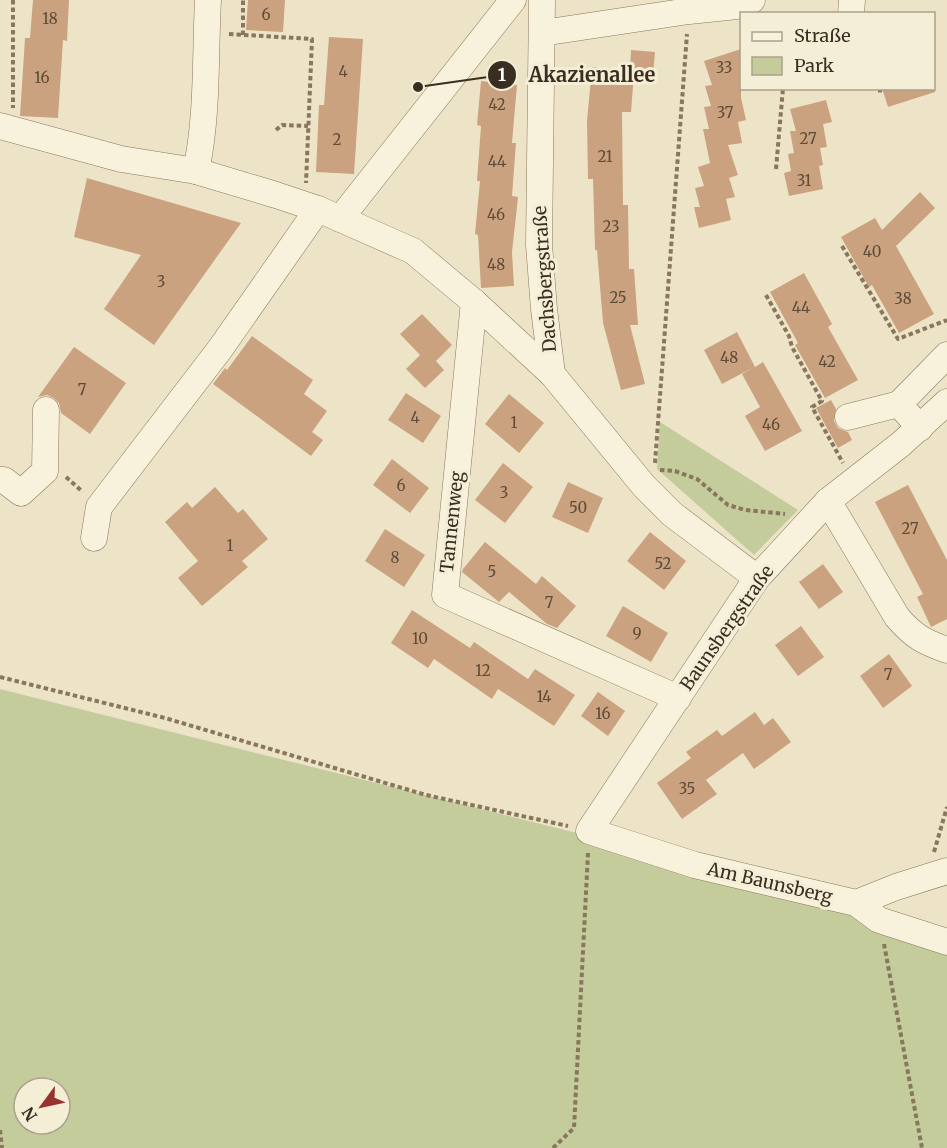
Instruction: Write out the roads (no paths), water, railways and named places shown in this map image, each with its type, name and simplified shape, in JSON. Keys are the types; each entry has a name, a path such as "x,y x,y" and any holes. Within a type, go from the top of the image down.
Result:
{"street":[{"path":"196,171 201,145 208,0"},
{"path":"94,538 99,507 220,349 321,211 513,0"},
{"name":"Dachsbergstraße","path":"542,0 539,245 552,374 644,486 672,514 757,578"},
{"path":"542,33 737,6 752,0"},
{"path":"7,128 121,159 196,171 321,211 413,251 474,302 552,374"},
{"name":"Tannenweg","path":"474,302 445,595 678,698"},
{"path":"848,417 899,404 947,355"},
{"name":"Baunsbergstraße","path":"589,831 757,578 828,501 920,428 947,402"},
{"path":"899,404 920,428"},
{"path":"10,486 45,471 46,410"},
{"path":"828,501 897,617 911,633 947,651"},
{"name":"Am Baunsberg","path":"589,831 695,866 856,903 879,920 947,942"},
{"path":"856,903 937,874"}],"place":[{"name":"Akazienallee","path":"418,87"}]}
